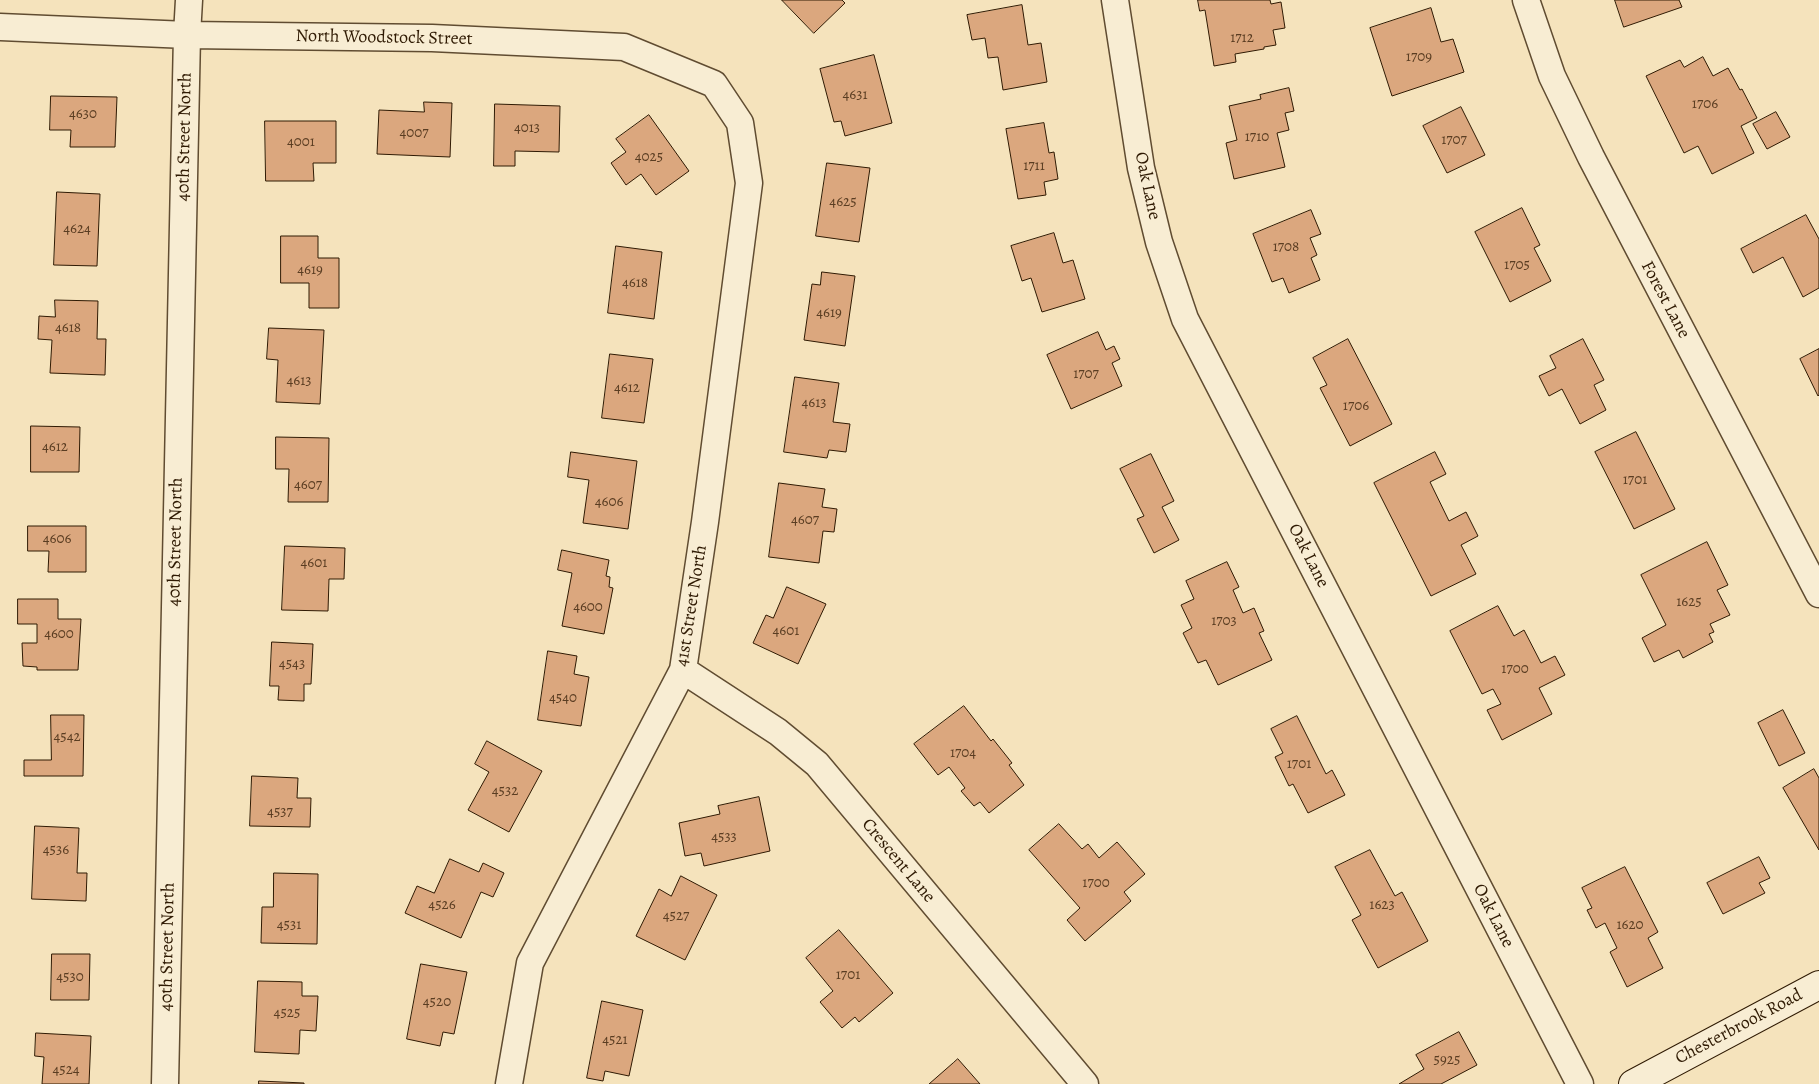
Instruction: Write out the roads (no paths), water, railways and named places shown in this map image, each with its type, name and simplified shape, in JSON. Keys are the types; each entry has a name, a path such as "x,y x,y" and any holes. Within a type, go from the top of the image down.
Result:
{"street":[{"name":"40th Street North","path":"166,1084 186,35 189,0"},
{"name":"Oak Lane","path":"1115,0 1141,168 1159,242 1185,318 1580,1084"},
{"name":"Forest Lane","path":"1526,0 1552,76 1591,157 1819,594"},
{"name":"North Woodstock Street","path":"0,28 186,35 432,38 624,47 714,84 740,123"},
{"name":"41st Street North","path":"509,1084 530,963 683,670 705,522 749,183 740,123"},
{"name":"Crescent Lane","path":"683,670 778,732 817,764 1085,1084"},
{"name":"Chesterbrook Road","path":"1633,1084 1819,985"}]}
